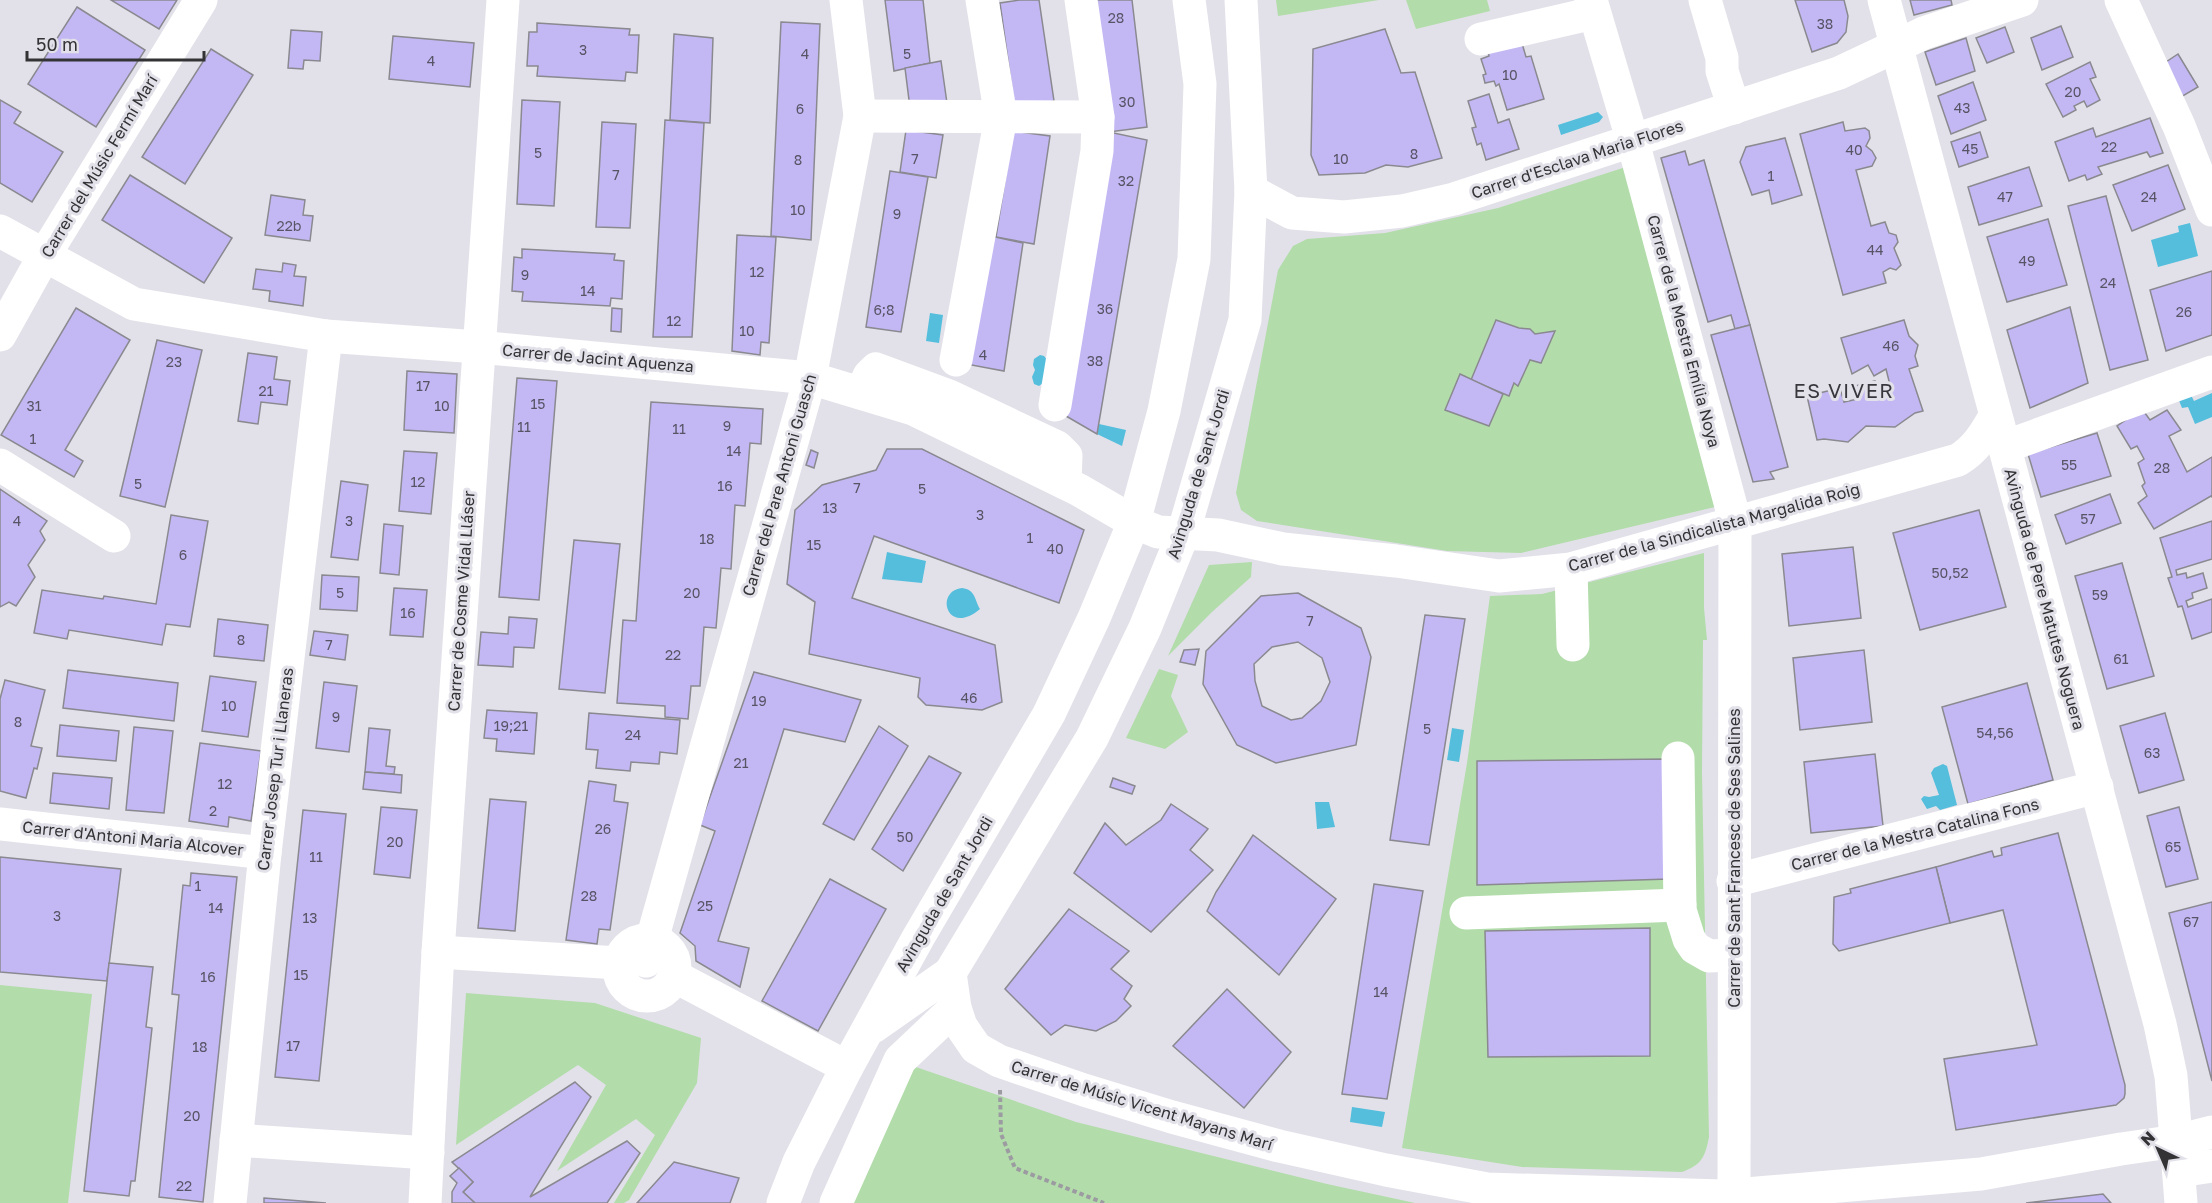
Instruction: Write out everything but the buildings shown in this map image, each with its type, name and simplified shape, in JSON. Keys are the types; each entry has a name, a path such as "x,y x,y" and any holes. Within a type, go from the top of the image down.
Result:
{"street":[{"name":"Carrer del Músic Fermí Marí","path":"0,334 44,256 201,0"},
{"name":"Carrer de Cosme Vidal Lláser","path":"425,1203 438,952 502,0"},
{"name":"Carrer del Pare Antoni Guasch","path":"639,954 810,378 860,116 846,0"},
{"path":"956,360 1001,117 982,0"},
{"path":"1055,405 1097,151 1098,117 1081,0"},
{"name":"Avinguda de Sant Jordi","path":"783,1203 799,1162 847,1067 918,938 1049,714 1094,618 1134,522 1164,411 1194,259 1200,84 1189,0"},
{"name":"Avinguda de Sant Jordi","path":"868,1031 950,974 1092,738 1145,628 1183,534 1245,320 1251,191 1241,0"},
{"path":"1705,0 1722,58 1722,71 1734,108"},
{"name":"Avinguda de Pere Matutes Noguera","path":"1884,0 2160,1024 2171,1076 2181,1203"},
{"name":"Carrer d'Esclava Maria Flores","path":"1251,191 1292,213 1344,217 1402,211 1454,199 1839,73 1924,33 2022,0"},
{"path":"2121,0 2179,126 2212,210"},
{"path":"1481,39 1592,6"},
{"name":"Carrer de la Mestra Emília Noya","path":"1592,6 1633,142 1735,521"},
{"path":"860,116 1098,117"},
{"name":"Carrer de Jacint Aquenza","path":"0,231 134,304 326,336 478,347 810,378 913,408 1065,483 1134,522 1158,532 1183,534"},
{"name":"Carrer Josep Tur i Llaneras","path":"230,1203 265,853 326,336"},
{"path":"2000,432 2212,372"},
{"name":"Carrer de la Sindicalista Margalida Roig","path":"1183,534 1218,535 1283,549 1396,561 1499,576 1571,569 1958,460 1979,443 2000,432"},
{"path":"1958,460 1984,468 2014,485"},
{"path":"0,465 114,536"},
{"name":"Carrer de Sant Francesc de Ses Salines","path":"1726,1198 1734,955 1735,521"},
{"path":"1571,569 1573,645"},
{"path":"1678,758 1680,905 1689,939 1695,948 1709,956 1734,955"},
{"name":"Carrer de la Mestra Catalina Fons","path":"1733,881 2097,788"},
{"name":"Carrer d'Antoni Maria Alcover","path":"0,824 265,853"},
{"path":"1466,913 1680,905"},
{"path":"438,952 639,954 666,946 675,960 674,976 669,986 661,993 640,996 623,983 619,973 639,954"},
{"name":"Carrer de Músic Vicent Mayans Marí","path":"950,974 955,1008 961,1026 976,1048 999,1061 1161,1114 1279,1146 1487,1189 1726,1198 1981,1174 2121,1149 2178,1156"},
{"path":"674,976 847,1067"},
{"path":"836,1203 900,1060 955,1008"},
{"path":"2178,1156 2212,1132"},
{"path":"236,1140 428,1153"},
{"path":"2178,1156 2212,1166"}],"path":[{"path":"999,1061 1001,1134 1016,1168 1104,1203"}],"green space":[{"path":"1276,0 1379,0 1278,16"},
{"path":"1406,0 1487,0 1490,11 1416,29"},
{"path":"1632,165 1719,506 1521,553 1447,551 1257,521 1241,510 1236,493 1278,270 1293,246 1307,239 1385,233 1498,208"},
{"path":"1704,553 1704,608 1707,640 1703,640 1702,773 1709,1137 1704,1155 1694,1167 1682,1172 1522,1167 1402,1148 1467,763 1490,596 1542,594"},
{"path":"1252,562 1251,577 1168,656 1209,565"},
{"path":"1159,669 1178,675 1171,696 1188,732 1165,749 1126,738"},
{"path":"0,985 92,994 68,1203 0,1203"},
{"path":"466,993 595,1003 701,1038 697,1083 629,1200 624,1203 614,1203 655,1135 636,1119 557,1171 606,1085 578,1065 456,1145"},
{"path":"910,1065 1076,1122 1327,1184 1415,1203 848,1203"}],"water":[{"path":"1598,112 1603,117 1599,122 1561,135 1558,125"},
{"path":"2190,223 2198,256 2158,267 2151,240 2179,232 2178,226"},
{"path":"930,313 943,315 939,343 926,341"},
{"path":"1040,355 1048,361 1044,382 1039,386 1034,384 1032,377 1035,370 1034,359"},
{"path":"2190,393 2194,401 2212,393 2212,417 2195,424 2188,407 2182,408 2178,398"},
{"path":"1099,424 1126,430 1122,446 1097,434"},
{"path":"887,552 926,561 922,583 882,579"},
{"path":"962,588 972,593 980,609 969,616 959,618 948,610 947,603 948,596 953,591"},
{"path":"1452,728 1464,730 1459,762 1447,760"},
{"path":"1943,764 1947,766 1957,805 1940,810 1936,806 1927,809 1921,799 1924,796 1939,795 1931,773 1934,768"},
{"path":"1315,802 1329,802 1335,827 1317,829"},
{"path":"1352,1107 1385,1112 1382,1127 1350,1122"}],"district":[{"name":"ES VIVER","path":"1844,391"}]}
